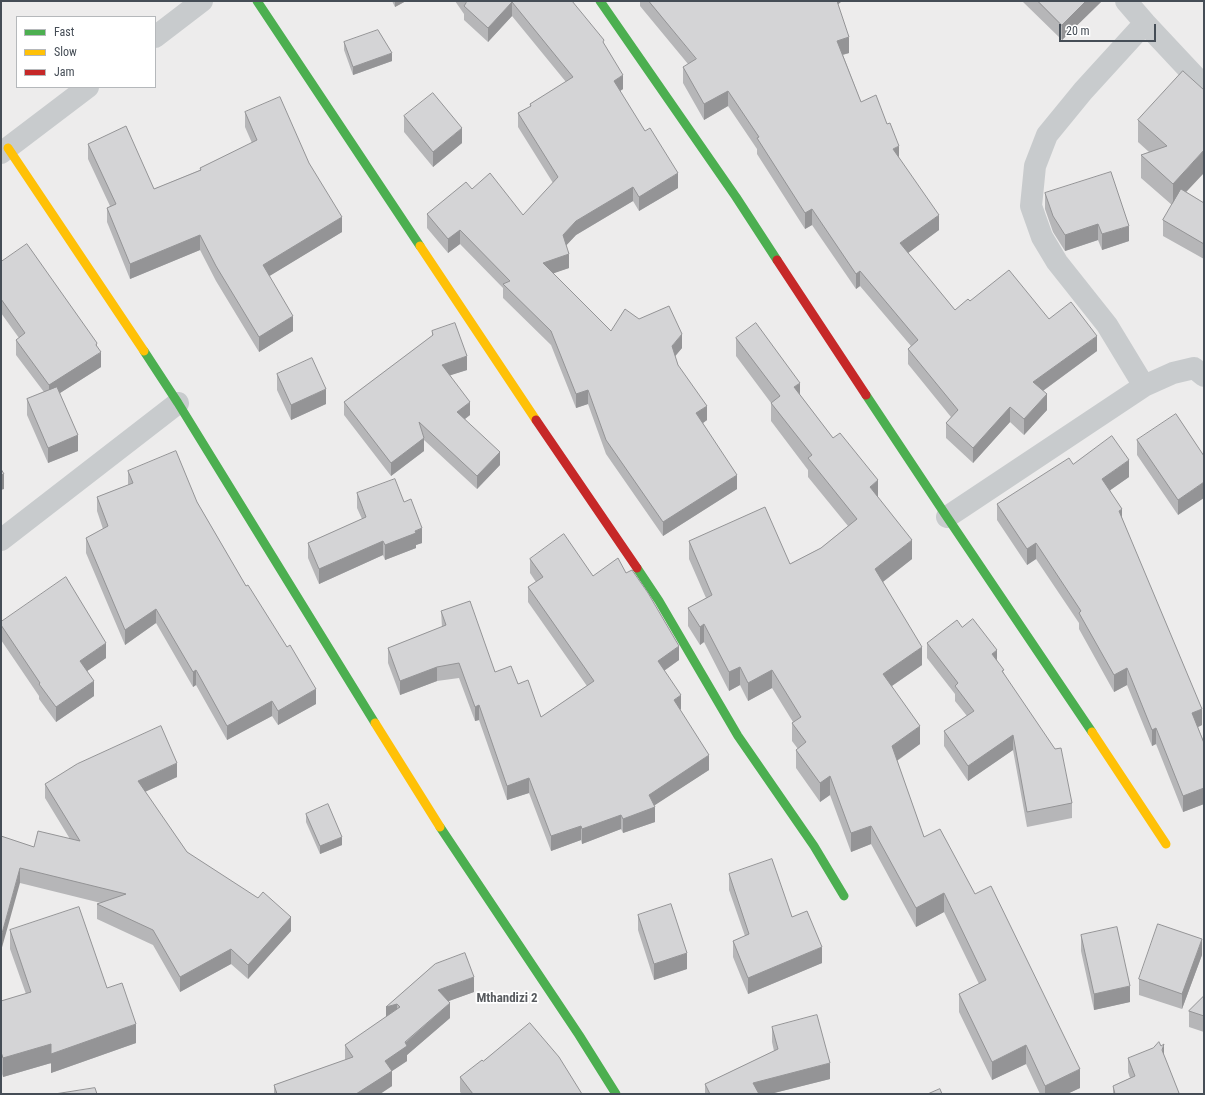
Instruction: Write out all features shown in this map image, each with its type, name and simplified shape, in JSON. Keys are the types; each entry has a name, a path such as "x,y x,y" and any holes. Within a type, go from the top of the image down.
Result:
{"street":[{"path":"156,36 202,1"},
{"path":"257,1 658,601 738,736 814,846 844,896"},
{"path":"600,1 736,197 947,517 1110,758 1166,844"},
{"path":"1126,1 1204,86"},
{"path":"1144,386 1107,325 1057,262 1042,237 1031,206 1035,166 1047,134 1083,91 1145,23"},
{"path":"87,88 4,150 178,403 432,815 579,1035 616,1094"},
{"path":"947,517 1144,386 1173,373 1194,368 1204,376"},
{"path":"1,540 178,403"}],"building":[{"path":"465,1 572,1 604,40 603,42 623,75 614,81 645,131 650,128 678,173 639,197 633,187 576,221 563,235 569,254 543,263 611,331 625,309 639,319 669,306 682,334 672,346 678,365 707,406 696,413 737,475 663,522 606,440 588,390 576,394 551,331 503,284 510,281 460,230 448,239 427,214 466,182 472,189 490,173 523,215 558,177 518,113 531,106 530,104 573,77 512,2 488,28 464,6 466,3"},
{"path":"649,1 837,1 849,37 837,41 861,102 876,95 887,124 890,123 899,146 893,149 939,215 900,243 955,310 968,299 970,301 1009,270 1049,319 1071,302 1097,336 1033,382 1047,394 1024,419 1010,407 973,448 946,423 958,410 908,349 918,340 860,271 856,274 812,209 805,213 757,138 759,137 728,91 704,104 683,67 696,59"},
{"path":"1038,1 1086,1 1062,25"},
{"path":"378,30 392,53 353,67 344,42"},
{"path":"1183,71 1204,90 1204,150 1173,184 1141,155 1167,146 1138,120"},
{"path":"433,93 462,128 433,152 404,116"},
{"path":"280,97 309,163 342,217 263,265 293,316 259,337 216,266 200,235 130,264 107,208 116,204 88,144 126,126 154,189 201,170 200,168 257,140 245,112"},
{"path":"1111,172 1129,226 1102,234 1098,224 1065,235 1053,216 1045,193"},
{"path":"1181,189 1204,203 1204,244 1163,220"},
{"path":"27,244 97,343 96,345 101,352 49,385 16,340 25,333 1,299 1,262"},
{"path":"455,323 467,356 442,365 470,402 457,412 500,452 477,476 419,422 424,438 391,463 344,402 433,335 432,331"},
{"path":"756,323 800,383 794,387 833,438 840,433 878,480 870,487 912,540 875,569 922,647 883,674 920,726 892,746 924,837 940,829 975,894 991,886 1080,1069 1045,1086 1026,1045 992,1062 959,994 986,980 944,893 916,908 871,826 851,833 830,776 820,783 796,750 806,742 792,723 801,717 772,670 748,683 740,667 729,672 704,624 700,627 688,608 712,595 689,541 765,507 790,564 821,548 857,519 808,458 812,455 771,403 780,396 736,338"},
{"path":"312,358 326,389 291,405 277,374"},
{"path":"57,387 78,435 48,448 27,399"},
{"path":"1176,414 1204,456 1204,482 1178,500 1137,440"},
{"path":"1112,436 1129,460 1102,479 1122,509 1119,511 1202,709 1192,713 1204,743 1204,788 1183,796 1156,728 1152,730 1127,668 1114,675 1079,613 1081,611 1036,543 1027,549 997,504 1069,458 1073,464"},
{"path":"176,451 197,502 246,586 248,585 287,647 290,645 316,689 278,711 272,701 227,726 196,670 193,672 156,609 125,630 86,538 108,526 97,497 133,483 128,471"},
{"path":"395,479 404,502 411,499 422,528 415,531 416,533 385,545 383,541 319,569 308,543 366,517 357,493"},
{"path":"564,534 593,576 618,558 626,573 632,570 648,593 679,646 658,661 681,695 674,700 709,755 649,795 655,807 623,819 621,815 582,829 581,826 551,836 529,778 507,786 479,705 475,707 459,663 437,667 400,681 388,648 446,625 441,611 470,601 495,672 511,666 518,684 528,680 541,717 594,681 528,587 543,577 530,559"},
{"path":"66,577 106,643 80,661 94,681 56,707 39,684 40,683 1,625 1,622"},
{"path":"973,619 997,650 992,654 1055,749 1061,748 1072,803 1027,812 1013,735 968,766 944,731 974,711 955,686 958,683 927,643 957,620 962,627"},
{"path":"161,726 177,763 138,781 187,852 258,898 263,892 291,917 248,965 231,949 180,977 153,930 97,904 126,894 20,868 1,937 1,836 34,847 38,831 80,841 45,784 77,764"},
{"path":"328,804 342,837 320,846 306,814"},
{"path":"772,859 792,917 807,911 822,947 748,978 733,941 749,934 729,874"},
{"path":"671,904 687,953 654,964 638,915"},
{"path":"79,907 107,988 122,983 136,1024 51,1054 51,1044 3,1058 1,1052 1,1001 31,992 10,930"},
{"path":"1158,924 1202,939 1182,994 1139,979"},
{"path":"1117,927 1130,986 1094,994 1081,935"},
{"path":"465,953 474,977 438,990 450,1003 405,1042 407,1046 385,1061 392,1071 356,1094 277,1094 274,1085 353,1057 345,1045 400,1007 397,1004 386,1007 435,964"},
{"path":"1204,996 1204,1016 1189,1011"},
{"path":"817,1015 830,1063 753,1083 759,1094 710,1094 705,1084 778,1049 772,1027"},
{"path":"530,1023 559,1057 582,1094 473,1094 460,1077 482,1060 483,1061"},
{"path":"1159,1042 1161,1046 1164,1044 1162,1050 1179,1093 1115,1094 1113,1086 1135,1076 1128,1058 1153,1048"},
{"path":"95,1088 97,1094 55,1094"},
{"path":"940,1089 942,1094 928,1094"}],"traffic: fast":[{"path":"257,1 420,246"},
{"path":"600,1 736,197 777,260"},
{"path":"144,351 178,403 375,723"},
{"path":"866,395 1092,732"},
{"path":"637,568 659,601 738,736 814,846 844,896"},
{"path":"440,827 579,1035 616,1094"}],"traffic: slow":[{"path":"8,148 144,351"},
{"path":"420,246 536,420"},
{"path":"375,723 440,827"},
{"path":"1092,732 1166,844"}],"traffic: jam":[{"path":"777,260 866,395"},
{"path":"536,420 637,568"}],"district":[{"name":"Mthandizi 2","path":"507,999"}]}
